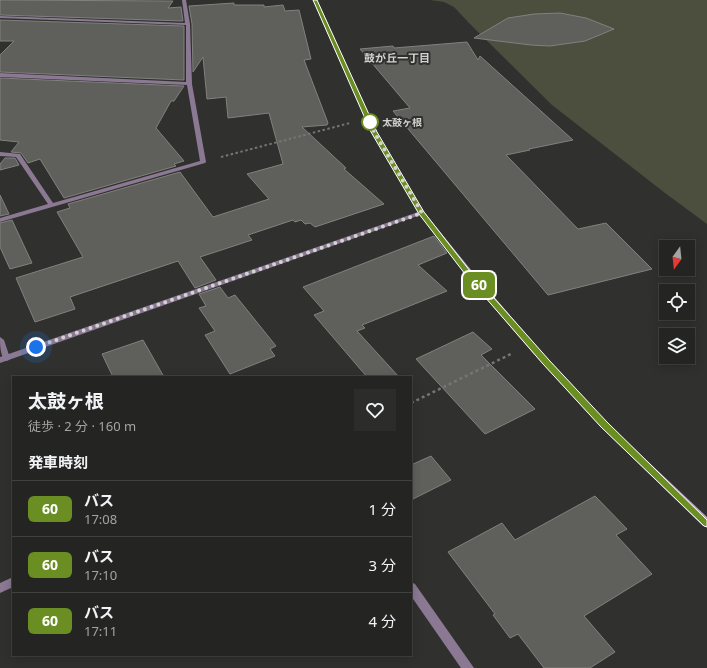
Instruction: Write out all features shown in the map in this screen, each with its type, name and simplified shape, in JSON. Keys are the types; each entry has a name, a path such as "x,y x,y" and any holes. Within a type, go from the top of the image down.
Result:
{"main road":[{"path":"315,0 374,132 422,213 468,272 530,344 604,425 707,523"}],"street":[{"path":"0,220 51,204 203,162 190,84 188,24 184,0"},
{"path":"0,17 188,24"},
{"path":"0,75 190,84"},
{"path":"0,154 18,155 51,204"},
{"path":"0,340 3,359 422,213"},
{"path":"0,588 12,582"},
{"path":"412,588 468,668"}],"path":[{"path":"203,162 368,118"},
{"path":"412,403 530,344"}],"green space":[{"path":"430,0 707,0 707,224 552,105 454,7 444,2"}],"building":[{"path":"0,0 173,1 168,8 181,7 183,21 0,15"},
{"path":"234,3 234,5 264,5 264,7 283,5 285,11 299,10 311,59 304,60 328,123 327,125 302,127 346,168 344,169 384,204 315,227 310,223 305,224 301,220 295,222 293,220 248,235 252,240 200,257 216,280 195,288 178,261 70,297 75,309 35,322 16,278 83,257 57,212 70,208 68,204 180,172 213,217 269,199 247,174 283,164 269,113 228,118 226,97 207,99 203,57 193,72 192,24 189,6"},
{"path":"560,13 586,18 614,29 585,41 550,46 474,38 508,18 534,14"},
{"path":"0,20 184,26 184,80 0,72 0,55 14,41 0,41"},
{"path":"467,42 478,60 480,56 573,140 506,155 578,229 606,223 652,269 548,295 393,111 410,108 360,49 393,46 394,48"},
{"path":"0,78 184,86 174,101 171,101 156,128 184,161 174,164 176,166 64,198 40,159 28,163 21,153 11,152 19,142 0,140"},
{"path":"5,158 15,158 19,165 0,170 0,164"},
{"path":"0,195 9,214 0,216"},
{"path":"12,220 32,263 10,269 0,247 0,223"},
{"path":"434,236 447,253 418,265 447,291 362,325 365,328 357,331 398,376 366,376 314,315 324,311 303,287"},
{"path":"220,287 228,298 235,295 276,346 270,349 275,356 230,374 205,335 215,331 199,308 206,306 199,294"},
{"path":"473,332 492,349 481,355 535,409 485,434 416,359"},
{"path":"143,340 163,376 113,376 102,354"},
{"path":"431,456 451,480 412,500 412,465"},
{"path":"595,496 627,529 616,535 652,574 584,616 615,652 590,668 544,668 518,634 510,638 493,615 495,614 448,552 502,523 515,540"}],"bus line":[{"name":"60","path":"315,0 374,132 422,213 468,272 546,362 604,425 707,523"}],"place":[{"name":"太鼓ヶ根","path":"370,122"}],"district":[{"name":"鼓が丘一丁目","path":"397,58"}],"route":[{"path":"36,347 422,213 374,132 370,122"}]}
